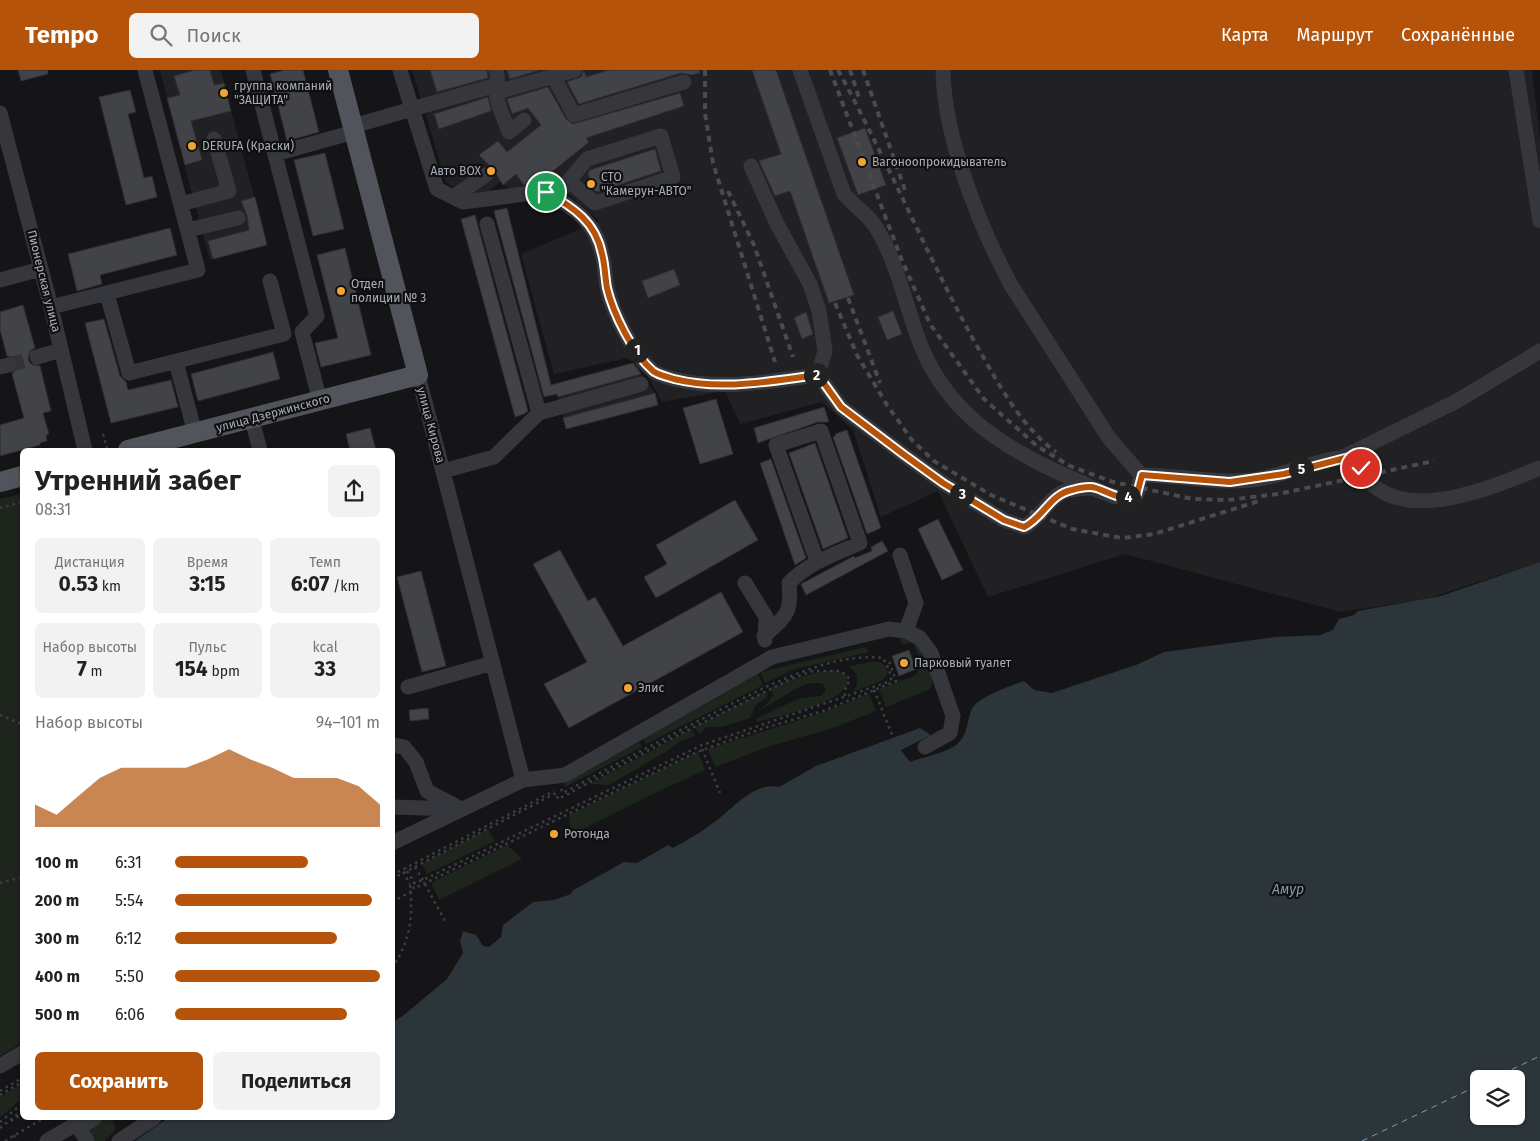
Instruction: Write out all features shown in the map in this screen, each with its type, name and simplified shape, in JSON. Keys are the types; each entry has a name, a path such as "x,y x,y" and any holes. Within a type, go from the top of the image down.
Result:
{"main road":[{"name":"улица Кирова","path":"338,70 418,375"},
{"name":"улица Дзержинского","path":"136,448 252,420 418,375"},
{"path":"0,482 20,477"}],"street":[{"path":"51,308 198,270 145,70"},
{"path":"253,70 317,316 302,332 320,401"},
{"path":"400,70 437,190 463,202 484,201 562,190 569,180 587,159 661,136 673,177 595,203 569,180"},
{"path":"496,70 498,77 496,85 497,99 509,132 524,120"},
{"path":"275,154 412,109 496,85 504,90 574,70"},
{"path":"800,70 844,194 855,207 869,217 885,242 922,348 943,386 971,420 993,438 1052,470 1118,497 1132,497 1137,494 1142,475"},
{"path":"943,70 948,114 954,137 974,201 998,260 1109,438 1142,475 1230,482 1284,474 1349,457 1355,461 1374,485 1394,496 1432,501 1461,497 1540,468"},
{"path":"1516,70 1540,221"},
{"path":"553,76 574,115 684,82"},
{"name":"Пионерская улица","path":"0,113 7,170 41,269 85,448"},
{"path":"181,204 229,191 214,139"},
{"path":"750,166 777,224 810,284 816,302 825,351 818,375"},
{"path":"452,197 486,175"},
{"path":"546,192 585,217 594,231 603,255 612,303 632,343 654,371 685,382 717,384 746,384 818,375"},
{"path":"188,230 238,218"},
{"path":"487,224 539,413"},
{"path":"0,280 41,269"},
{"path":"107,294 129,374 284,334 270,281"},
{"path":"37,357 61,350"},
{"path":"1341,458 1414,424 1457,401 1540,351"},
{"path":"176,362 195,434"},
{"name":"улица Кирова","path":"418,375 523,780"},
{"path":"818,375 841,407 943,483 1004,520 1024,527 1032,523 1050,501 1061,493 1094,487"},
{"path":"443,471 494,457 539,413 641,384"},
{"path":"252,420 259,448"},
{"path":"764,636 782,620 791,604 789,583 798,574 817,562 860,543 820,431 776,445 817,562"},
{"path":"900,556 916,603 906,631"},
{"path":"745,583 766,617 764,636 772,658"},
{"path":"395,842 523,780 565,775 772,658 890,629 906,631 920,638 931,653 953,716 950,734 925,747"},
{"path":"408,687 493,663"},
{"path":"395,746 404,747 416,762 427,791 461,809"},
{"path":"395,807 461,809"},
{"path":"0,1066 20,1054"},
{"path":"110,1141 134,1120"},
{"path":"119,1141 151,1120"},
{"path":"47,1141 79,1123 87,1141"}],"path":[{"path":"103,434 107,448"},
{"path":"0,508 20,503"},
{"path":"395,877 404,871 414,865 560,788 563,793 791,674 849,660 883,658 889,668 891,679 823,711 764,728 702,750 416,888 404,871"},
{"path":"412,884 702,745 874,690 896,681 888,658"},
{"path":"395,873 404,871 556,793 558,799 666,740 793,678 813,671 841,671 850,679 844,692 846,699"},
{"path":"874,690 893,737"},
{"path":"0,715 20,723"},
{"path":"702,750 720,793"},
{"path":"414,865 423,880"},
{"path":"0,883 20,878"},
{"path":"395,962 406,940 413,914 412,884"},
{"path":"425,884 446,923"},
{"path":"395,900 411,892"},
{"path":"0,1093 20,1081"},
{"path":"0,1122 20,1106"},
{"path":"0,1128 20,1113"},
{"path":"5,1141 41,1120"},
{"path":"14,1136 17,1141"}],"shaded area":[{"path":"160,70 221,70 224,83 167,98"},
{"path":"412,70 1532,70 1540,139 1540,562 1426,599 1341,612 1125,554 988,597 938,491 881,517 853,430 822,402 740,424 725,391 662,402 637,356 554,374 521,254 599,221 562,189 544,179 529,190 512,190 500,182 482,197 466,197 446,182"},
{"path":"231,110 267,245 210,260 174,126"},
{"path":"638,362 641,374 655,393 658,405 566,429 555,384"},
{"path":"20,494 20,1044 0,1056 0,499"},
{"path":"899,635 907,637 921,648 931,664 933,681 930,689 886,707 879,689 916,675 922,662 913,643 901,644"},
{"path":"865,647 869,652 792,670 765,683 761,672"},
{"path":"881,662 888,672 883,680 853,692 857,685 857,675 849,666"},
{"path":"824,671 838,671 846,675 847,686 830,700 818,705 756,722 757,718 800,698 821,696 825,692 825,687 822,683 810,683 799,687 757,712 768,703 773,695 770,688 793,679"},
{"path":"758,674 763,685 646,744 643,739"},
{"path":"766,691 768,696 755,706 750,718 721,727 707,727 699,734 695,727"},
{"path":"869,693 876,711 830,729 770,746 715,767 708,749 824,712"},
{"path":"691,729 695,736 680,741 669,750 609,785 590,784"},
{"path":"639,742 642,747 565,787 564,784"},
{"path":"698,752 705,770 571,835 569,815"},
{"path":"488,829 495,841 427,874 422,864"},
{"path":"507,845 522,859 439,900 431,883"},
{"path":"20,1084 20,1101 0,1117 0,1097"},
{"path":"100,1120 110,1120 114,1121 115,1131 104,1141 92,1141 84,1129"}],"water":[{"name":"Амур","path":"1540,562 1540,1141 135,1141 165,1120 395,1120 395,1021 447,979 463,953 460,941 463,931 476,935 483,946 489,947 501,937 503,925 533,902 554,900 571,894 572,891 624,862 637,863 668,845 673,848 703,830 752,792 770,786 779,787 816,766 920,728 931,735 901,750 910,762 943,752 958,743 964,735 971,711 979,701 1024,681 1034,690 1052,693 1136,665 1164,652 1276,637 1320,635 1333,630 1339,619 1354,615 1358,611 1441,596"}],"building":[{"path":"18,70 48,70 48,74 21,81"},
{"path":"195,70 210,70 214,85 224,83 231,111 191,121 202,160 185,165 167,98 180,95 174,76"},
{"path":"285,70 303,70 319,132 287,141 270,74"},
{"path":"430,70 487,70 488,78 437,92"},
{"path":"507,70 540,70 510,79"},
{"path":"584,70 586,77 609,70 699,70 700,73 691,75 681,73 579,104 567,82 581,77"},
{"path":"752,70 776,70 854,295 829,303 790,191 775,196 759,161 781,154"},
{"path":"548,87 566,119 573,124 680,93 684,106 586,138 589,142 538,183 524,185 516,174 503,185 493,169 479,155 498,141 507,152 541,125 528,108 512,114 507,99"},
{"path":"130,90 136,112 128,114 144,178 152,176 157,197 126,205 99,97"},
{"path":"488,97 491,111 439,129 434,114"},
{"name":"Вагоноопрокидыватель","path":"865,128 886,185 858,195 837,138"},
{"path":"655,149 661,171 597,192 593,189 588,173 590,170"},
{"path":"325,153 344,229 313,236 294,160"},
{"path":"255,197 267,245 213,259 208,241 249,230 247,215 241,201"},
{"path":"507,208 551,385 633,363 641,374 558,397 557,394 544,397 494,211"},
{"path":"475,215 528,411 515,417 461,219"},
{"path":"170,228 177,255 100,275 102,284 77,291 68,254"},
{"path":"345,248 371,355 321,367 315,343 338,338 317,255"},
{"path":"674,269 680,285 648,298 642,281"},
{"path":"23,305 35,348 30,351 28,359 31,364 40,366 51,411 43,413 49,434 46,435 47,441 40,443 40,445 20,448 20,450 0,456 0,425 24,418 12,374 18,368 18,363 16,358 7,356 0,330 0,312"},
{"path":"893,311 902,334 887,340 878,317"},
{"path":"806,312 813,334 802,339 794,318"},
{"path":"104,319 120,376 126,382 128,390 171,380 178,407 111,423 85,323"},
{"path":"273,352 280,379 198,401 191,374"},
{"path":"655,393 658,405 566,429 563,418"},
{"path":"716,399 733,454 700,464 683,408"},
{"path":"824,407 829,422 818,422 758,443 754,428"},
{"path":"370,428 375,448 350,448 346,434"},
{"path":"847,430 881,528 867,534 833,437 836,436 835,434"},
{"path":"815,443 848,538 823,549 789,453"},
{"path":"771,459 806,558 795,565 760,463"},
{"path":"735,500 758,540 656,598 644,577 667,564 656,545"},
{"path":"938,519 963,570 942,580 918,529"},
{"path":"882,541 888,551 806,595 801,584 854,556 855,558 872,551 871,547"},
{"path":"560,550 588,601 595,597 623,646 721,592 743,632 569,728 544,684 587,662 533,564"},
{"path":"421,571 446,666 422,672 397,577"},
{"name":"Парковый туалет","path":"909,650 916,669 899,676 892,656"},
{"path":"428,708 429,719 410,721 409,710"}],"ferry route":[{"path":"1511,1070 1540,1056"},
{"path":"1362,1141 1470,1089"}],"tunnel":[{"path":"9,365 37,357"}],"railway":[{"path":"705,70 705,113 713,163 775,362"},
{"path":"830,70 901,258 930,324 984,399 1037,446 1070,466 1113,482 1193,499 1228,500 1278,494 1434,461"},
{"path":"838,70 873,137 955,306 990,370 1030,428 1056,452"},
{"path":"850,70 859,98"},
{"path":"863,70 905,190"},
{"path":"728,191 754,245 793,357"},
{"path":"848,298 880,383"},
{"path":"835,303 857,355 887,405 912,440 934,461 991,495 1072,529 1122,538 1154,534 1259,501"}],"place":[{"name":"группа компаний \"ЗАЩИТА\"","path":"224,93"},
{"name":"DERUFA (Краски)","path":"192,146"},
{"name":"Вагоноопрокидыватель","path":"862,162"},
{"name":"Авто BOX","path":"491,171"},
{"name":"СТО \"Камерун-АВТО\"","path":"591,184"},
{"name":"Отдел полиции № 3","path":"341,291"},
{"name":"Парковый туалет","path":"904,663"},
{"name":"Элис","path":"628,688"},
{"name":"Ротонда","path":"554,834"}],"route":[{"path":"546,192 585,217 594,231 603,255 604,269 612,303 632,343 654,371 685,382 701,384 746,384 818,375 841,407 903,454 943,483 1004,520 1024,527 1032,523 1050,501 1061,493 1094,487 1118,497 1132,497 1137,494 1142,475 1162,475 1204,481 1230,482 1254,480 1349,457 1361,468"}]}
